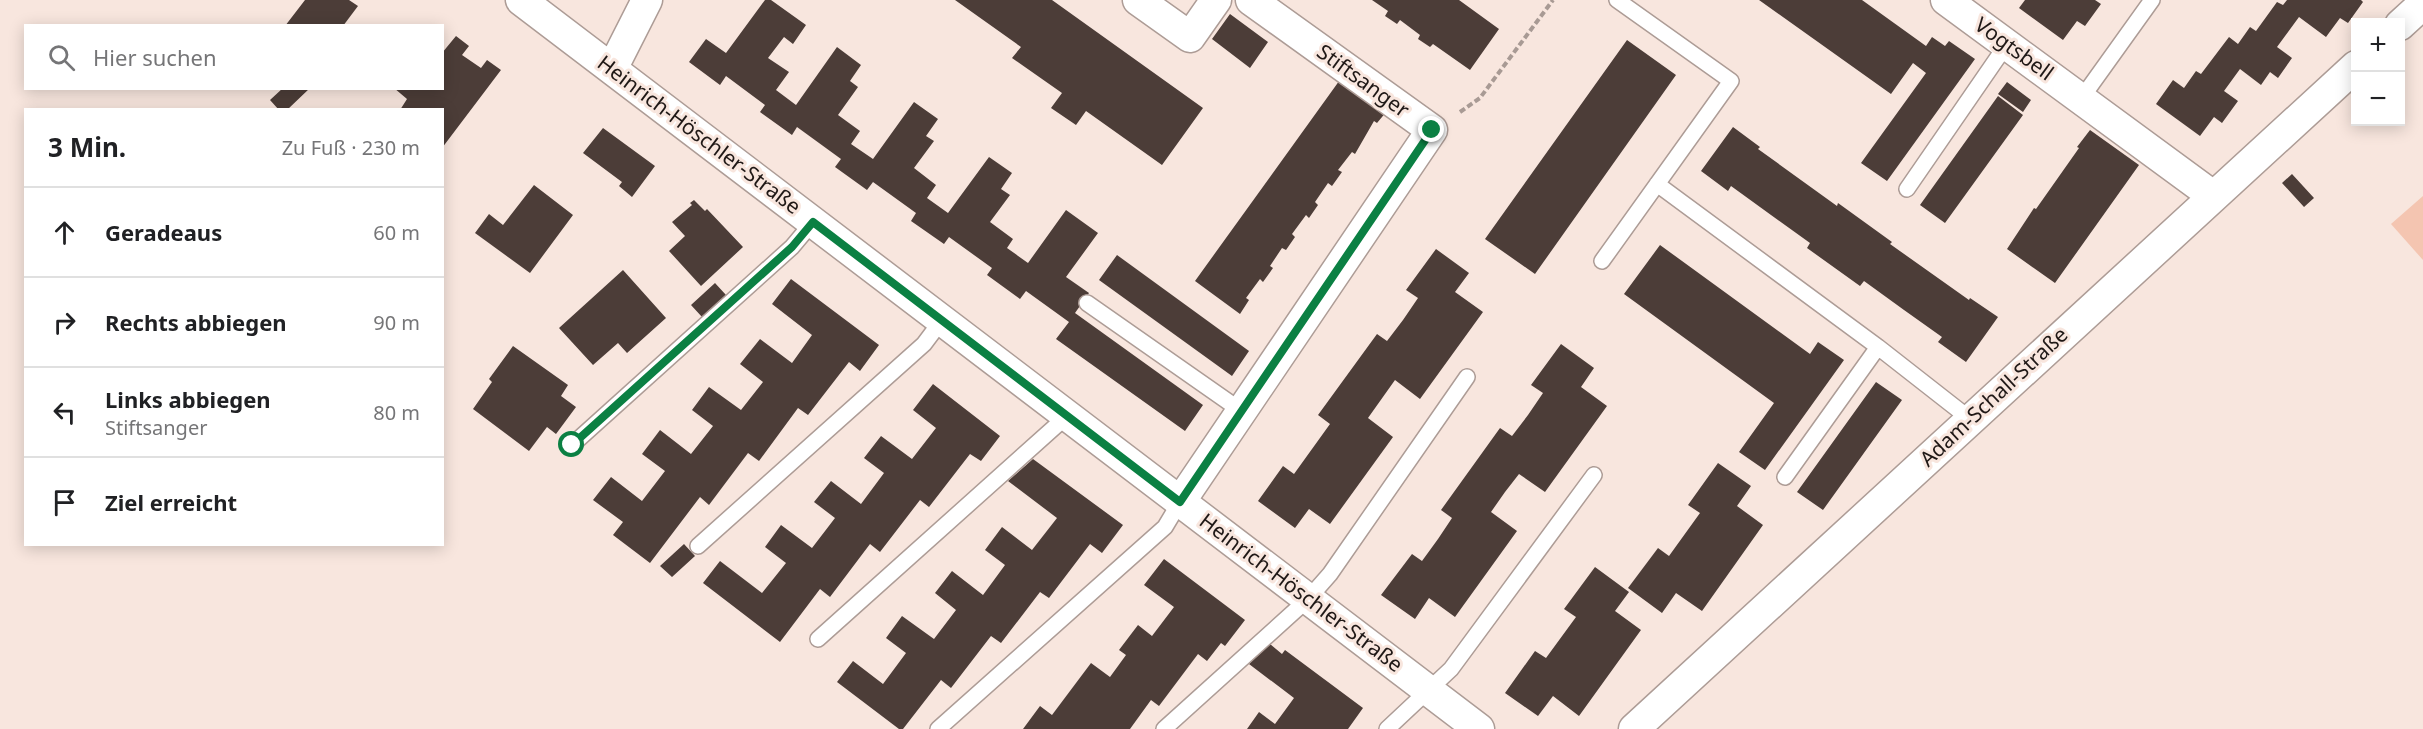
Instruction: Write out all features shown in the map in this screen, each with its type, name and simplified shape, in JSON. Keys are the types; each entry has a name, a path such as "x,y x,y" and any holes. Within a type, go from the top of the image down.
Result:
{"street":[{"name":"Heinrich-Höschler-Straße","path":"521,0 1479,729"},
{"path":"612,69 647,0"},
{"path":"1138,0 1190,37 1216,0"},
{"name":"Stiftsanger","path":"1180,502 1240,410 1432,130 1251,0"},
{"name":"Vogtsbell","path":"1946,0 2213,196"},
{"path":"2405,20 2423,4"},
{"name":"Adam-Schall-Straße","path":"1634,729 2351,70"}],"lane":[{"path":"1602,261 1731,81 1617,0"},
{"path":"2081,99 2152,0"},
{"path":"1907,189 2007,45"},
{"path":"1657,184 1878,347 1970,419"},
{"path":"572,445 792,247 813,222"},
{"path":"1087,303 1240,410"},
{"path":"698,546 924,344 942,320"},
{"path":"1785,477 1878,347"},
{"path":"1164,729 1308,599 1330,574 1467,376"},
{"path":"818,639 1067,416"},
{"path":"1387,729 1451,669 1594,475"},
{"path":"938,729 1165,527 1180,502"}],"path":[{"path":"1432,130 1480,98 1553,0"}],"shaded area":[{"path":"2423,196 2423,260 2391,224"}],"building":[{"path":"305,0 349,0 358,6 344,24 287,24"},
{"path":"765,0 771,0 806,25 793,44 784,37 768,58 789,72 776,90 796,105 837,47 861,65 850,81 858,87 838,115 860,131 851,144 873,159 914,102 938,119 926,136 934,141 914,168 936,185 927,198 948,213 989,157 1012,173 1001,189 1010,195 990,222 1013,239 1007,248 1028,263 1066,210 1098,233 1066,277 1089,293 1075,313 1203,405 1185,431 1056,339 1069,322 1026,291 1020,299 987,275 992,268 949,237 944,244 911,221 916,213 873,182 867,190 835,167 841,159 797,127 792,135 760,112 765,105 726,76 720,85 689,62 706,39 726,53"},
{"path":"955,0 1052,0 1203,108 1162,165 1086,111 1076,125 1051,108 1062,93 1012,58 1021,47"},
{"path":"1372,0 1459,0 1499,29 1470,70 1433,44 1430,47 1418,39 1420,35 1400,20 1397,24 1385,16 1388,11"},
{"path":"1759,0 1862,0 1926,46 1932,37 1945,46 1949,41 1975,59 1887,181 1861,163 1926,73 1913,63 1891,94"},
{"path":"2025,0 2095,0 2101,4 2085,26 2077,21 2063,40 2019,8"},
{"path":"2287,0 2361,0 2363,2 2348,23 2340,18 2326,37 2299,17 2277,47 2292,58 2278,78 2270,72 2261,85 2240,69 2224,91 2238,101 2222,123 2214,117 2200,136 2156,104 2173,80 2184,88 2196,71 2201,74 2229,37 2238,44 2250,27 2256,31 2277,2 2283,5"},
{"path":"1230,14 1268,42 1250,68 1212,39"},
{"path":"456,36 469,46 462,55 481,68 487,60 501,70 444,145 444,108 401,108 407,99 396,90 444,90 444,51"},
{"path":"1627,40 1676,75 1535,274 1485,239"},
{"path":"1342,77 1387,111 1377,123 1374,121 1355,154 1352,152 1338,170 1342,172 1332,186 1328,183 1315,202 1318,205 1309,218 1306,215 1292,234 1295,237 1286,250 1282,248 1270,266 1273,268 1263,282 1260,279 1246,298 1249,300 1240,314 1195,281"},
{"path":"2007,82 2031,100 2023,112 1998,94"},
{"path":"281,90 308,90 289,108 277,108 270,100"},
{"path":"1998,96 2023,115 1945,223 1920,205"},
{"path":"1733,127 1760,147 1758,149 1892,242 1890,244 1969,300 1970,298 1998,317 1966,362 1938,342 1942,337 1864,281 1860,286 1807,248 1810,243 1731,186 1728,191 1701,171"},
{"path":"603,128 655,166 632,197 619,186 622,182 583,153"},
{"path":"2090,130 2139,165 2055,283 2007,249"},
{"path":"2292,174 2314,198 2304,207 2282,183"},
{"path":"534,185 573,215 530,273 475,233 489,214 503,225"},
{"path":"694,200 705,211 707,209 743,247 701,286 669,251 685,236 672,222 692,205 690,203"},
{"path":"1660,245 1810,354 1818,342 1844,360 1765,470 1739,452 1774,403 1624,294"},
{"path":"1436,249 1469,273 1455,292 1483,312 1420,399 1395,380 1368,418 1393,437 1330,524 1309,509 1295,528 1258,501 1283,466 1294,474 1330,424 1318,415 1377,334 1387,341 1403,320 1418,298 1406,290"},
{"path":"1117,255 1249,351 1232,376 1099,280"},
{"path":"623,270 666,318 627,353 618,343 593,365 559,328"},
{"path":"791,279 879,345 860,371 849,362 808,415 798,408 759,461 748,453 709,505 700,497 650,563 613,535 623,522 593,500 611,477 642,501 665,471 642,454 660,430 691,454 713,426 692,410 709,387 741,410 763,382 740,364 760,339 792,363 812,335 772,304"},
{"path":"715,283 726,295 702,317 691,305"},
{"path":"1561,344 1594,368 1581,387 1607,406 1545,492 1519,474 1505,492 1491,512 1517,531 1455,617 1429,598 1415,619 1381,595 1412,554 1422,561 1438,539 1452,518 1441,510 1500,428 1512,436 1528,415 1543,393 1531,385"},
{"path":"513,346 568,385 561,396 576,407 556,434 547,427 529,451 473,409 492,382 489,379"},
{"path":"1876,382 1902,400 1823,510 1797,492"},
{"path":"933,384 1000,436 981,461 970,454 929,507 920,500 880,552 870,544 830,597 820,589 780,642 703,583 720,561 762,593 786,563 765,547 781,525 812,548 835,518 814,502 831,481 861,504 884,473 864,458 881,436 912,459 936,428 913,410"},
{"path":"1033,459 1123,525 1102,553 1090,544 1049,598 1040,592 1001,643 991,636 951,688 941,680 903,729 899,729 837,682 853,661 883,684 906,653 886,638 902,616 934,639 956,610 935,593 952,571 983,595 1005,565 985,550 1002,527 1032,550 1057,518 1008,481"},
{"path":"1718,463 1751,486 1737,506 1763,525 1702,611 1676,593 1662,613 1628,588 1658,548 1669,556 1700,513 1688,505"},
{"path":"684,544 695,556 672,577 660,566"},
{"path":"1164,559 1245,620 1225,646 1221,643 1207,661 1198,654 1159,706 1151,700 1130,729 1023,729 1040,706 1052,715 1091,663 1110,677 1126,655 1119,650 1138,625 1152,636 1174,607 1144,585"},
{"path":"1595,567 1629,592 1615,611 1641,630 1579,716 1553,696 1538,716 1505,693 1535,651 1546,658 1576,617 1564,609"},
{"path":"1270,644 1282,654 1285,650 1363,708 1348,729 1247,729 1259,712 1275,724 1294,698 1249,664"}],"route":[{"path":"572,445 792,247 813,222 1180,502 1240,410 1432,130"}]}
